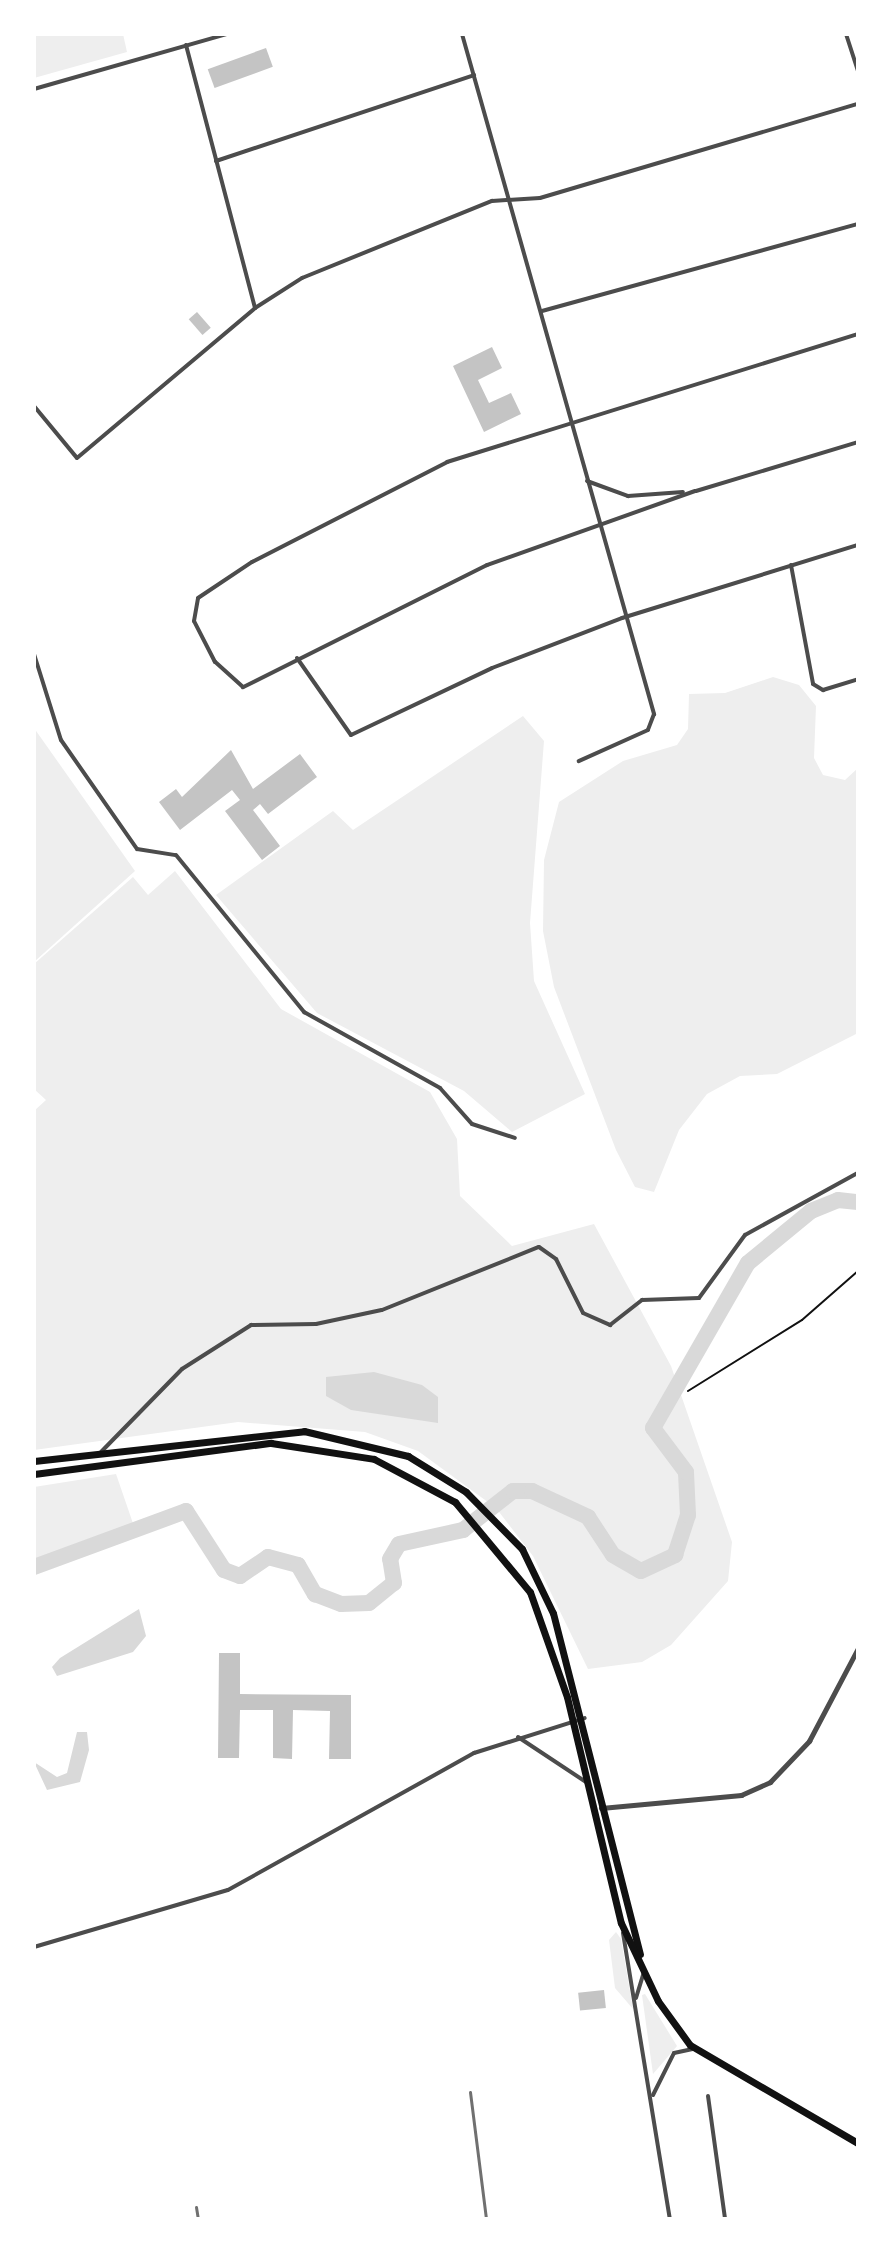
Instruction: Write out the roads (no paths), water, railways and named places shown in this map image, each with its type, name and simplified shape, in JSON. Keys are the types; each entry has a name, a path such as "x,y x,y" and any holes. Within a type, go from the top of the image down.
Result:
{"main road":[{"path":"34,1461 242,1433 355,1439 408,1456 466,1492 505,1531 553,1613 585,1718 644,1972"},
{"path":"34,1474 245,1444 310,1446 398,1468 455,1502 493,1542 530,1592 574,1722 621,1923 672,2023 697,2049 858,2143"}],"street":[{"path":"34,89 227,34"},
{"path":"462,34 542,311 622,618 654,714 648,730 579,761"},
{"path":"846,34 858,71"},
{"path":"186,45 255,308"},
{"path":"216,161 474,75"},
{"path":"34,406 77,458 255,308 302,278 511,198 540,198 858,104"},
{"path":"542,311 858,224"},
{"path":"858,334 569,419 447,462 343,511 198,598 194,621 233,685 243,687 487,565 597,521 858,442"},
{"path":"586,480 628,496 695,491"},
{"path":"297,658 351,735 492,668 622,618 858,545"},
{"path":"791,565 813,684 823,690 858,679"},
{"path":"34,654 61,740 137,849 176,855 304,1012 440,1088 472,1124 515,1138"},
{"path":"101,1452 182,1369 251,1325 316,1324 382,1310 519,1252 550,1251 583,1313 610,1325 642,1300 699,1298 745,1235 858,1173"},
{"path":"596,1809 741,1795 770,1782 809,1741 858,1648"},
{"path":"34,1947 228,1890 474,1753 585,1718"},
{"path":"518,1737 591,1786"},
{"path":"621,1923 670,2219"},
{"path":"635,2000 644,1972"},
{"path":"652,2097 674,2053 697,2049"},
{"path":"708,2096 725,2219"}],"waterway":[{"path":"34,1567 186,1511 224,1570 240,1576 268,1557 298,1565 315,1594 341,1604 369,1603 394,1583 390,1559 399,1544 463,1530 513,1491 532,1491 588,1517 613,1555 641,1571 675,1555 688,1515 686,1472 653,1428 748,1263 811,1211 838,1200 858,1202"}],"railway":[{"path":"470,2092 486,2219"},
{"path":"196,2207 198,2219"}]}
